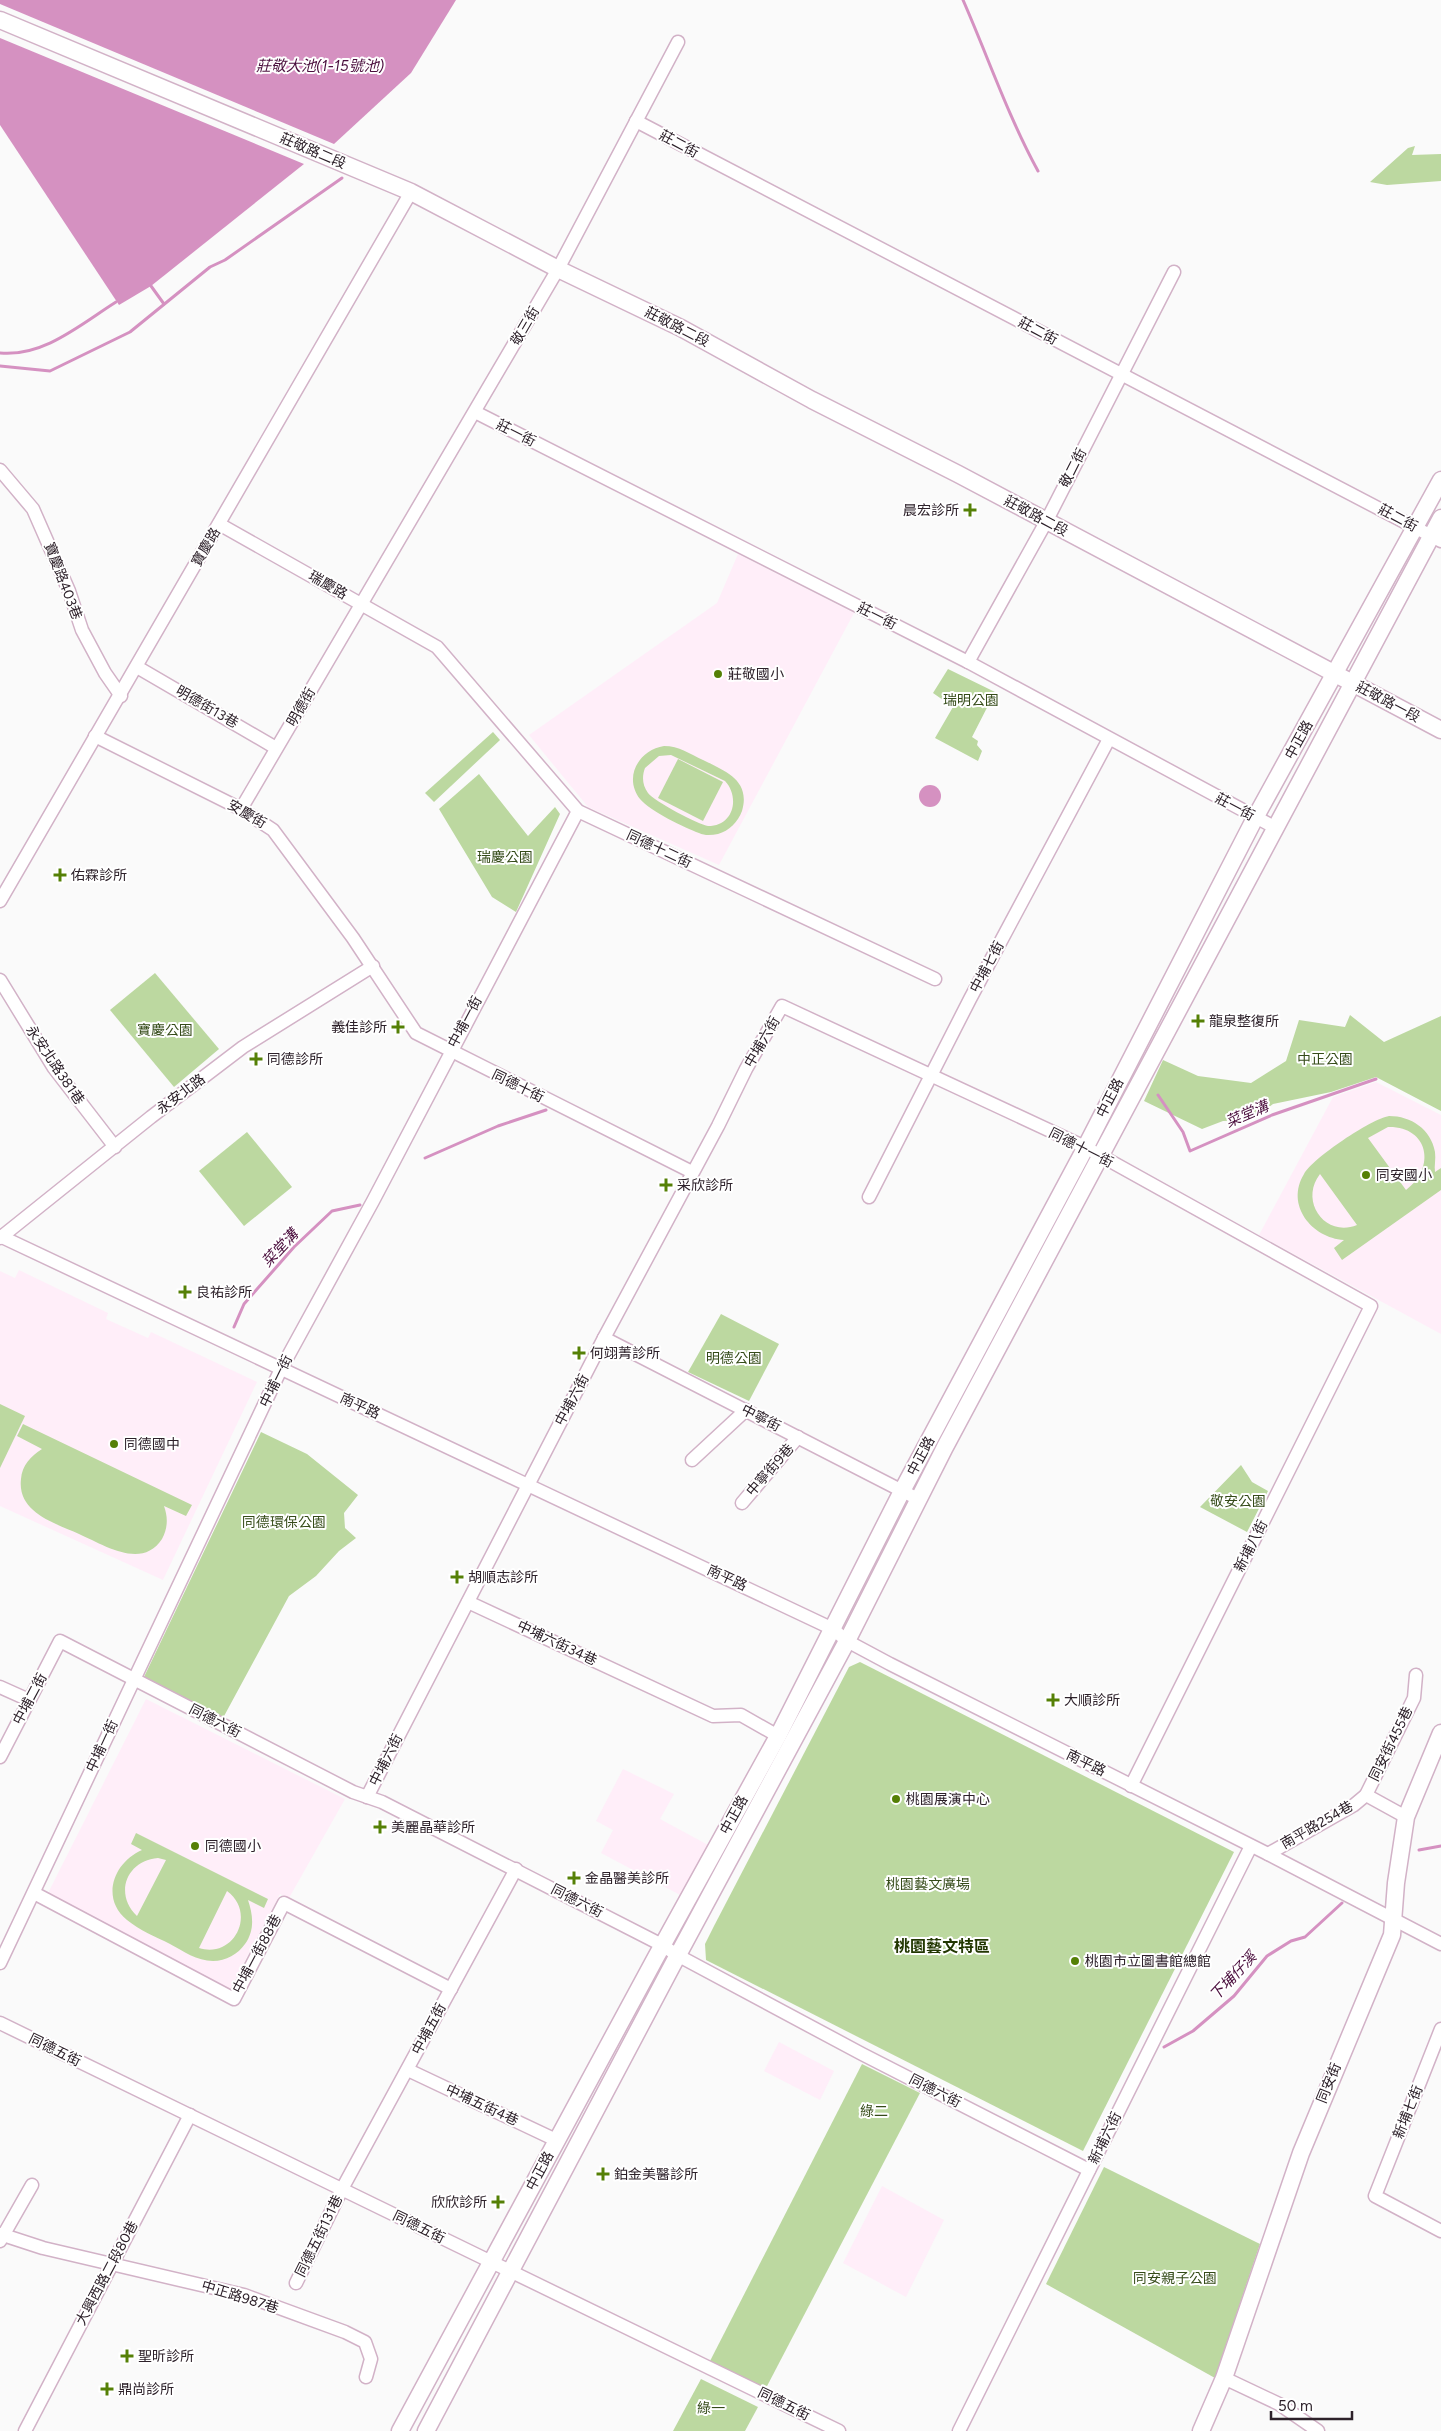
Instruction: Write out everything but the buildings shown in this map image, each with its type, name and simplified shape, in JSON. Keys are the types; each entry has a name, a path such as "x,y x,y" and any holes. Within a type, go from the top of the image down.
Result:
{"street":[{"name":"莊敬路二段","path":"0,20 411,192 558,269 681,328 812,400 1336,675"},
{"name":"敬三街","path":"360,604 558,269 678,42"},
{"name":"莊二街","path":"636,121 1436,538"},
{"name":"寶慶路","path":"0,902 95,736 121,696 411,192"},
{"name":"敬二街","path":"968,662 1046,522 1174,272"},
{"name":"莊一街","path":"475,412 968,662 1276,828"},
{"name":"寶慶路403巷","path":"0,470 34,508 69,591 82,630 105,673 121,696"},
{"name":"中正路","path":"400,2431 662,1945 778,1736 902,1491 1086,1147 1255,818 1336,675 1441,480"},
{"name":"中正路","path":"426,2431 677,1955 847,1641 918,1499 1276,828 1353,684 1436,538 1441,518"},
{"name":"瑞慶路","path":"219,524 437,646"},
{"name":"明德街","path":"241,809 360,604"},
{"name":"同德十二街","path":"437,646 578,811 935,979"},
{"name":"明德街13巷","path":"137,667 276,748"},
{"name":"莊敬路一段","path":"1336,675 1441,730"},
{"name":"安慶街","path":"95,736 241,809 274,830 373,966"},
{"name":"中埔七街","path":"869,1197 930,1077 1109,739"},
{"name":"中埔一街","path":"0,1963 281,1369 373,1201 578,811"},
{"name":"同德十街","path":"373,966 416,1033 450,1052 692,1172"},
{"name":"永安北路","path":"0,1237 243,1046 373,966"},
{"name":"永安北路381巷","path":"0,980 54,1068 115,1147"},
{"name":"同德十一街","path":"782,1006 930,1077 1086,1147 1371,1306"},
{"name":"中埔六街","path":"367,1797 604,1338 746,1069 782,1006"},
{"name":"南平路","path":"0,1237 833,1629 847,1641 1268,1854 1441,1944"},
{"name":"新埔八街","path":"1131,1786 1371,1306"},
{"name":"中寧街","path":"604,1338 918,1499"},
{"path":"692,1460 746,1410"},
{"name":"中寧街9巷","path":"742,1503 798,1437"},
{"name":"中埔六街34巷","path":"468,1602 713,1716 741,1715 778,1736"},
{"name":"同德六街","path":"60,1642 353,1792 382,1802 516,1869 662,1945 677,1955 862,2054 1089,2170"},
{"name":"中埔二街","path":"0,1757 60,1642"},
{"name":"同安街455巷","path":"1406,1817 1366,1795 1414,1698 1416,1675"},
{"path":"0,1687 29,1700"},
{"name":"同安街","path":"1200,2431 1224,2378 1301,2152 1392,1935 1396,1883 1406,1817 1441,1733"},
{"name":"南平路254巷","path":"1268,1854 1354,1805 1366,1795"},
{"name":"新埔六街","path":"959,2431 1250,1846"},
{"name":"中埔五街","path":"342,2189 408,2070 429,2025 451,1989 516,1869"},
{"name":"中埔一街88巷","path":"34,1893 234,1999 284,1903 451,1989"},
{"name":"同德五街","path":"0,2022 839,2431"},
{"name":"新埔七街","path":"1441,2029 1375,2196 1441,2231"},
{"name":"中埔五街4巷","path":"408,2070 556,2140"},
{"name":"大興西路二段80巷","path":"25,2431 111,2263 190,2115"},
{"path":"1,2237 32,2185"},
{"name":"同德五街131巷","path":"296,2283 342,2189"},
{"name":"中正路987巷","path":"1,2237 244,2295 345,2332 365,2342 371,2359 366,2377"},
{"path":"1224,2378 1279,2404 1318,2431"}],"shaded area":[{"name":"莊敬國小","path":"738,554 854,613 719,865 588,807 529,735 717,603"},
{"name":"同安國小","path":"1376,1082 1441,1115 1441,1334 1259,1235 1333,1097"},
{"name":"同德國中","path":"19,1270 108,1313 106,1319 148,1338 151,1332 257,1382 163,1580 0,1506 0,1271 15,1278"},
{"name":"同德國小","path":"146,1699 345,1799 289,1898 280,1894 230,1989 48,1893"},
{"path":"623,1769 674,1794 660,1819 710,1846 682,1896 601,1853 613,1830 596,1821"},
{"path":"779,2042 834,2071 820,2100 764,2071"},
{"path":"882,2186 944,2220 906,2297 843,2263"}],"green space":[{"path":"1415,146 1412,155 1441,154 1441,181 1387,185 1370,182 1408,148"},
{"name":"瑞明公園","path":"948,669 995,692 972,737 978,741 977,745 982,751 978,761 935,738 953,707 933,693"},
{"path":"493,732 500,740 434,802 425,793"},
{"path":"669,746 680,749 720,768 734,778 743,792 744,800 742,811 733,826 718,834 701,834 659,814 645,804 635,791 634,774 636,766 641,759 655,749","holes":["671,755 725,781 732,795 732,810 724,821 717,825 708,826 696,822 652,797 645,787 643,777 645,768 659,756"]},
{"path":"678,759 723,782 703,821 658,798"},
{"name":"瑞慶公園","path":"479,774 528,836 555,807 560,814 516,912 492,897 439,809"},
{"name":"寶慶公園","path":"155,973 219,1049 174,1087 110,1010"},
{"name":"中正公園","path":"1350,1015 1384,1042 1441,1016 1441,1111 1376,1077 1331,1092 1273,1104 1252,1120 1223,1121 1202,1129 1144,1101 1163,1060 1198,1076 1251,1083 1286,1061 1299,1020 1345,1027"},
{"path":"1389,1116 1405,1118 1419,1125 1433,1144 1435,1172 1441,1168 1441,1190 1342,1260 1334,1248 1344,1240 1332,1238 1322,1233 1305,1218 1300,1208 1299,1186 1309,1167 1330,1149 1357,1131","holes":["1388,1127 1402,1128 1412,1133 1419,1140 1424,1150 1422,1170 1416,1181 1406,1190 1368,1138","1320,1174 1357,1225 1345,1228 1335,1226 1326,1222 1319,1214 1314,1205 1312,1195 1314,1184"]},
{"path":"247,1132 292,1187 244,1226 199,1171"},
{"name":"明德公園","path":"721,1314 779,1344 749,1401 688,1372"},
{"path":"0,1404 25,1416 0,1468"},
{"path":"23,1424 192,1505 186,1516 164,1506 167,1522 164,1535 154,1548 144,1553 134,1554 111,1549 49,1521 31,1508 21,1491 21,1479 25,1465 42,1449 17,1436"},
{"name":"同德環保公園","path":"261,1432 307,1454 358,1495 344,1513 345,1528 356,1538 339,1551 316,1576 289,1596 223,1718 144,1677"},
{"name":"敬安公園","path":"1241,1465 1252,1482 1268,1491 1247,1532 1200,1507"},
{"name":"桃園藝文廣場","path":"860,1662 1234,1852 1083,2151 706,1960 705,1944 714,1926 849,1667"},
{"path":"136,1833 268,1899 264,1908 248,1900 252,1917 252,1928 242,1948 235,1954 222,1960 207,1961 190,1955 127,1920 119,1911 112,1891 114,1881 124,1863 142,1850 131,1844","holes":["158,1858 166,1860 137,1916 126,1898 127,1880 131,1872 138,1865 147,1860","227,1891 236,1900 240,1911 241,1922 237,1932 231,1941 222,1947 211,1950 199,1948"]},
{"name":"綠二","path":"862,2064 920,2093 765,2390 709,2363"},
{"name":"同安親子公園","path":"1104,2167 1260,2244 1215,2378 1046,2284"},
{"name":"綠一","path":"701,2379 758,2407 745,2431 673,2431"}],"water":[{"name":"莊敬大池(1-15號池)","path":"0,0 456,0 411,73 334,144 0,4"},
{"path":"0,38 304,164 151,286 119,305 0,125"},
{"path":"930,785 938,788 941,796 938,804 930,807 922,804 919,796 922,788"}],"waterway":[{"path":"963,0 1008,108 1038,171"},
{"path":"0,366 50,371 130,332 210,267 225,260 342,178"},
{"path":"151,286 164,304"},
{"path":"0,353 32,350 47,344 76,329 116,302"},
{"name":"菜堂溝","path":"1158,1095 1183,1132 1190,1151 1272,1115 1376,1079"},
{"name":"菜堂溝","path":"425,1158 498,1126 546,1110"},
{"name":"菜堂溝","path":"234,1327 244,1304 294,1247 332,1211 360,1205"},
{"name":"下埔仔溪","path":"1419,1850 1441,1846"},
{"name":"下埔仔溪","path":"1164,2047 1193,2031 1234,1996 1267,1956 1291,1941 1305,1937 1342,1903"}],"place":[{"name":"晨宏診所","path":"970,510"},
{"name":"莊敬國小","path":"718,674"},
{"name":"佑霖診所","path":"60,875"},
{"name":"龍泉整復所","path":"1198,1021"},
{"name":"義佳診所","path":"398,1027"},
{"name":"同德診所","path":"256,1059"},
{"name":"同安國小","path":"1366,1175"},
{"name":"采欣診所","path":"666,1185"},
{"name":"良祐診所","path":"185,1292"},
{"name":"何翊菁診所","path":"579,1353"},
{"name":"同德國中","path":"114,1444"},
{"name":"胡順志診所","path":"457,1577"},
{"name":"大順診所","path":"1053,1700"},
{"name":"桃園展演中心","path":"896,1799"},
{"name":"美麗晶華診所","path":"380,1827"},
{"name":"同德國小","path":"195,1846"},
{"name":"金晶醫美診所","path":"574,1878"},
{"name":"桃園市立圖書館總館","path":"1075,1961"},
{"name":"鉑金美醫診所","path":"603,2174"},
{"name":"欣欣診所","path":"498,2202"},
{"name":"聖昕診所","path":"127,2356"},
{"name":"鼎尚診所","path":"107,2389"}],"district":[{"name":"桃園藝文特區","path":"942,1946"}]}
